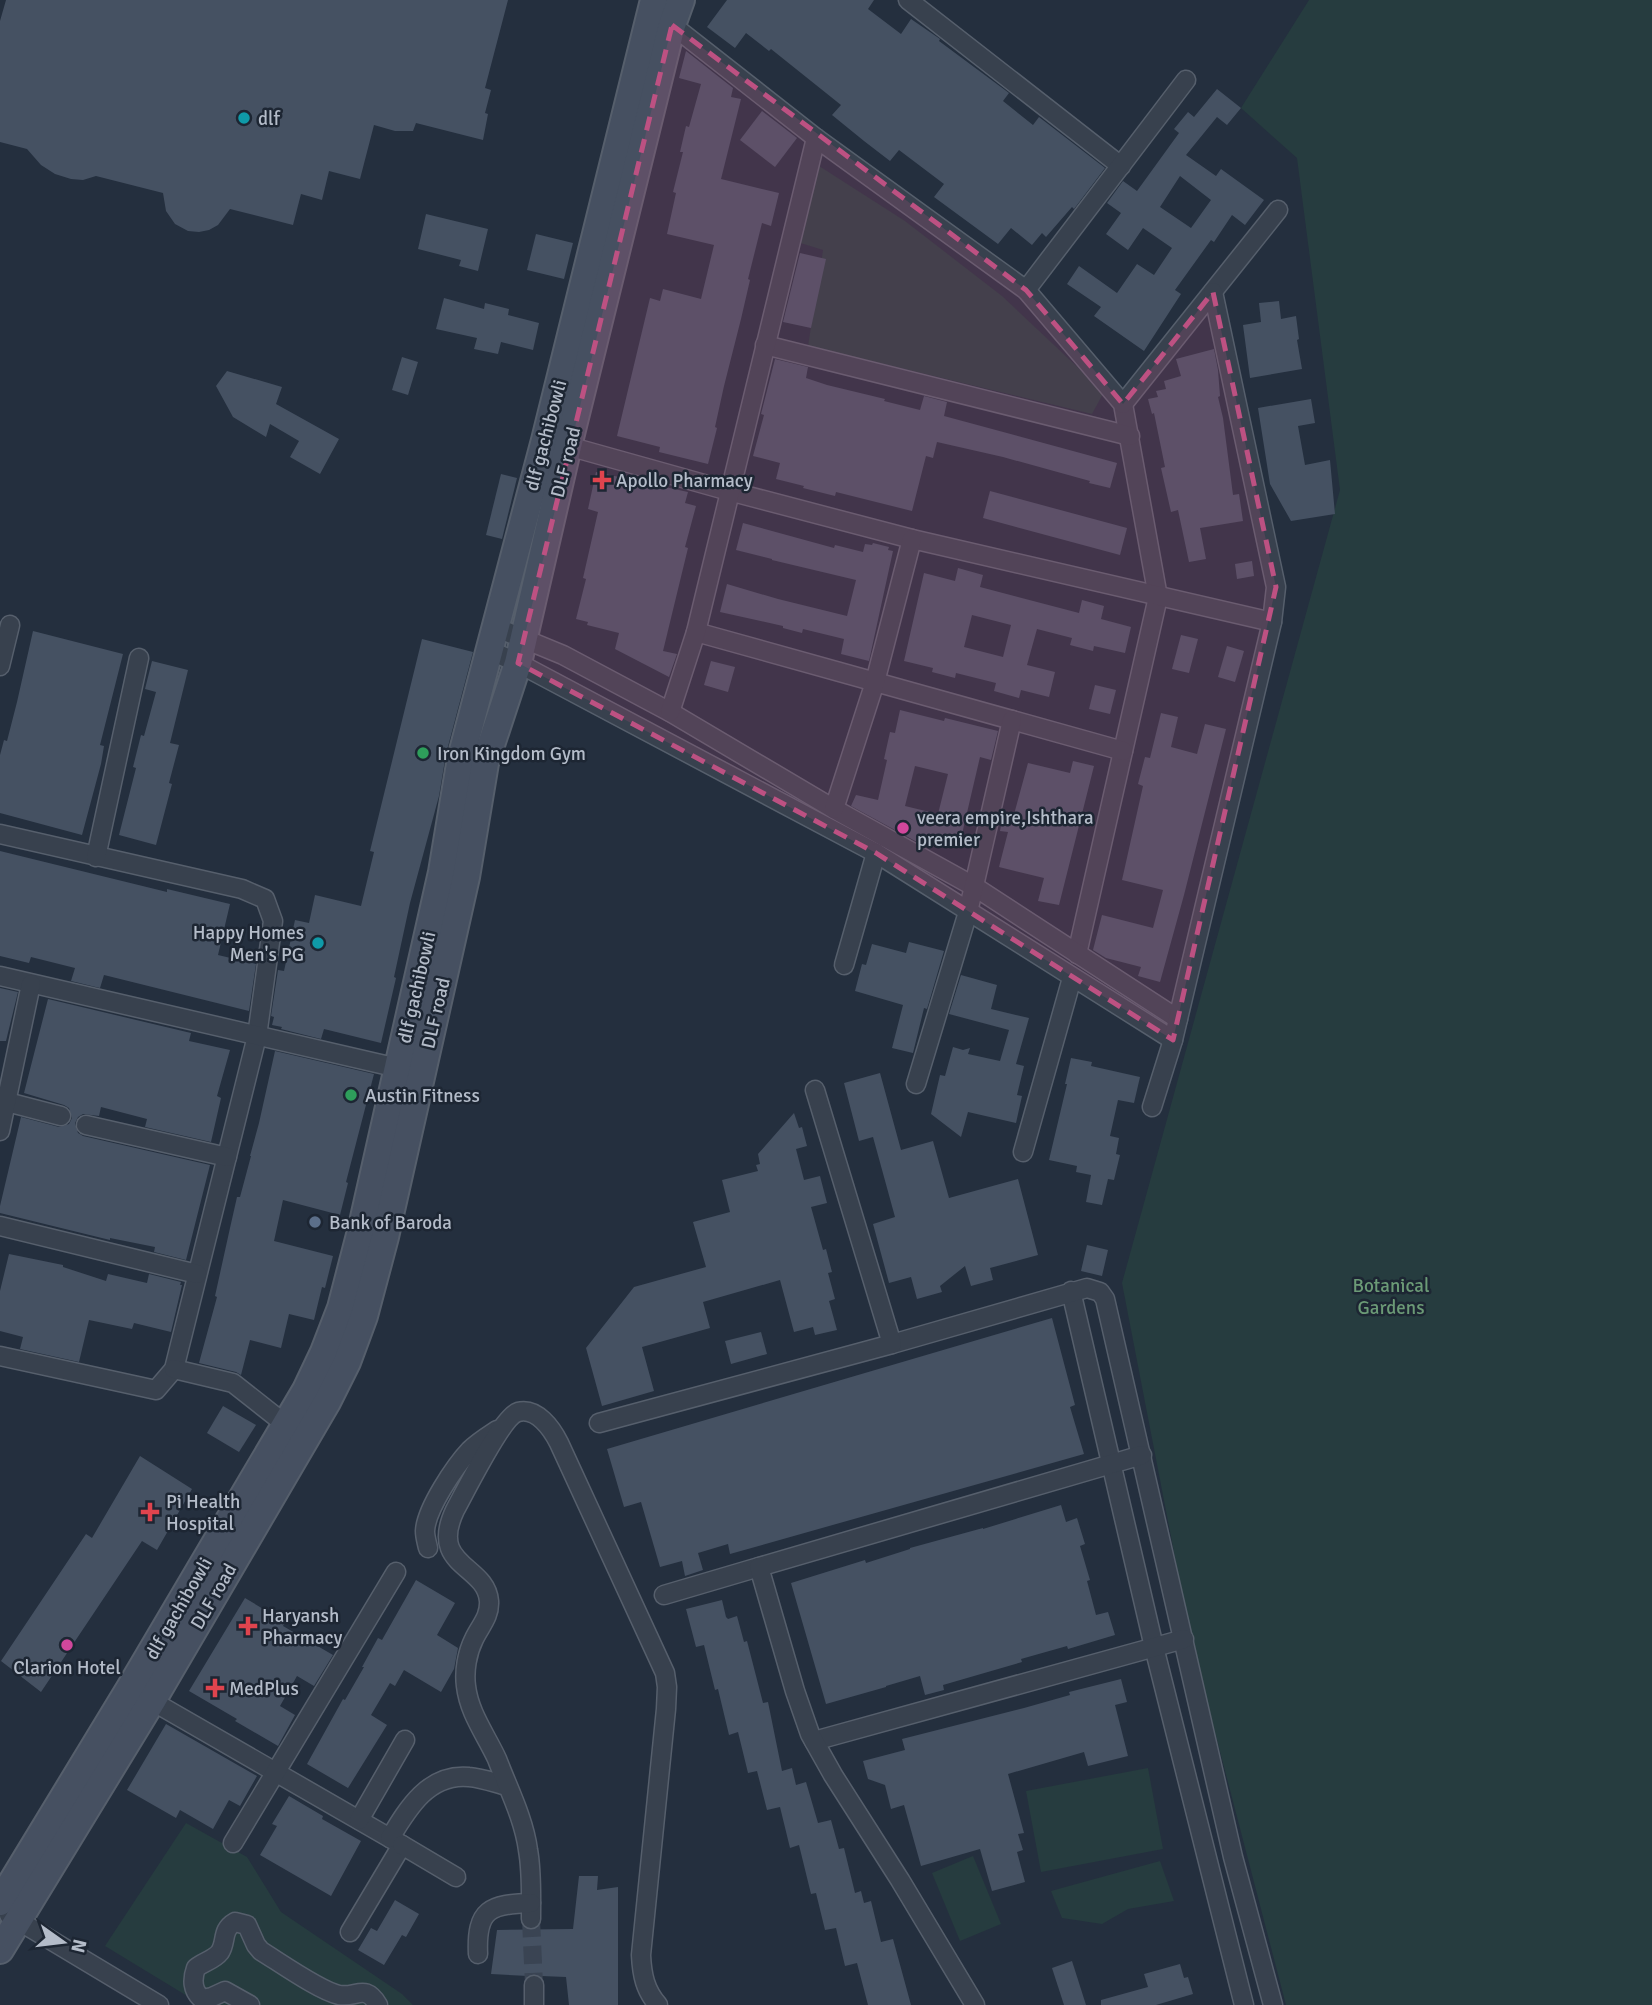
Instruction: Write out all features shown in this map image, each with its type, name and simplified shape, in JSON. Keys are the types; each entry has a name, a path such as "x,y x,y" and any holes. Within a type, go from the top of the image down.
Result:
{"main road":[{"name":"dlf gachibowli","path":"6,1911 137,1677 306,1390 341,1308 361,1231 442,872 461,758 545,440 654,0"},
{"name":"DLF road","path":"0,1950 6,1911 152,1701 327,1402 347,1362 364,1316 385,1237 463,890 485,764 520,651 672,25 681,0"}],"street":[{"path":"908,0 1121,166"},
{"path":"672,25 816,138 1026,290 1123,404 1158,597 1077,954"},
{"path":"1026,290 1186,80"},
{"path":"670,712 696,632 816,138"},
{"path":"1123,404 1278,211"},
{"path":"1152,1107 1173,1040 1272,622 1276,587 1213,292"},
{"path":"765,345 1130,436"},
{"path":"568,446 912,539 1272,622"},
{"path":"834,809 875,682 912,539"},
{"path":"0,666 10,625"},
{"path":"696,632 1123,751"},
{"path":"492,639 520,651 876,853 1173,1040"},
{"path":"492,639 520,651 563,655 670,712 834,809 975,887 1178,1019"},
{"path":"96,857 139,658"},
{"path":"916,1084 975,887 1012,720"},
{"path":"0,834 242,889 265,899 273,921 257,1036 174,1369 156,1390 0,1356"},
{"path":"844,965 876,853"},
{"path":"0,976 398,1068"},
{"path":"1023,1152 1072,978"},
{"path":"0,1131 31,984"},
{"path":"815,1090 892,1344"},
{"path":"7,1102 61,1116"},
{"path":"86,1125 227,1157"},
{"path":"0,1226 198,1274"},
{"path":"599,1423 892,1344 1071,1291 1087,1288 1100,1292 1105,1299 1142,1455 1233,1857 1273,2005"},
{"path":"1071,1291 1154,1647 1244,2005"},
{"path":"174,1369 233,1383 285,1424"},
{"path":"428,1548 425,1533 427,1519 447,1483 471,1450 516,1412 533,1414 544,1421 552,1431 665,1673 667,1698 641,1955 644,1982 650,1996 658,2005"},
{"path":"478,1954 478,1931 481,1921 491,1908 513,1903 531,1911 529,1850 518,1812 495,1755 476,1720 466,1686 469,1652 488,1614 489,1600 486,1590 454,1555 449,1546 448,1534 449,1522 455,1510 502,1426"},
{"path":"664,1595 1142,1455"},
{"path":"759,1567 795,1691 814,1741 975,2005"},
{"path":"233,1843 396,1572"},
{"path":"814,1741 1184,1639"},
{"path":"152,1701 456,1877"},
{"path":"359,1820 405,1740"},
{"path":"350,1933 413,1803 433,1785 458,1776 507,1786"},
{"path":"6,1911 159,2005"},
{"path":"250,2005 225,1991 202,1999 194,1986 197,1967 219,1954 226,1929 234,1922 247,1926 261,1951 327,1990 339,1995 365,1993 374,1998 378,2005"},
{"path":"534,1985 534,2005"}],"highlighted area":[{"path":"672,25 1026,290 1123,404 1213,292 1276,587 1173,1040 876,853 518,663"}],"green space":[{"name":"Botanical Gardens","path":"1309,0 1652,0 1652,2005 1286,2005 1191,1640 1122,1283 1340,490 1297,158 1241,108"},
{"path":"816,164 905,221 1002,296 1104,392 1092,414 808,346 823,250 794,241"},
{"path":"1148,1768 1163,1849 1041,1872 1026,1791"},
{"path":"186,1823 247,1857 281,1912 402,1994 413,2005 202,2005 105,1946"},
{"path":"973,1856 1001,1924 960,1941 932,1873"},
{"path":"1160,1861 1174,1901 1128,1909 1102,1924 1062,1918 1051,1891"}],"building":[{"name":"dlf","path":"6,0 508,0 485,88 491,90 485,113 488,114 483,140 416,123 413,131 395,131 374,125 360,179 329,171 322,200 301,194 293,225 230,209 218,225 199,232 188,231 175,224 166,211 163,193 96,176 83,180 55,174 41,165 27,149 0,142 0,21"},
{"path":"727,0 874,0 868,9 901,34 911,19 1009,93 1003,101 1033,125 1039,117 1105,168 1074,209 1072,207 1046,237 1042,233 1032,245 1011,228 998,244 934,197 944,184 899,150 890,161 864,141 832,115 841,105 771,49 769,51 746,33 735,48 707,27"},
{"path":"686,51 733,88 731,97 741,99 721,179 779,193 771,226 762,223 708,464 659,452 660,447 617,436 650,298 660,301 663,289 701,299 714,245 667,234 676,193 673,192 683,152 680,152 701,84 679,78"},
{"path":"1217,89 1241,108 1227,125 1217,117 1186,155 1216,176 1221,169 1264,200 1245,225 1232,215 1214,242 1211,240 1175,290 1181,294 1144,351 1094,316 1101,307 1067,284 1079,266 1117,293 1137,264 1154,275 1172,248 1143,228 1128,250 1106,234 1121,213 1107,203 1123,181 1137,191 1179,133 1174,129 1188,112 1194,117","holes":["1180,176 1211,200 1191,228 1160,207"]},
{"path":"762,111 797,138 775,167 740,140"},
{"path":"426,214 488,229 478,271 459,266 461,260 418,249"},
{"path":"536,234 573,243 564,279 527,270"},
{"path":"800,253 826,259 811,328 783,322"},
{"path":"444,298 484,309 485,303 509,309 508,315 539,323 533,350 501,342 498,354 474,349 477,338 436,329"},
{"path":"1279,301 1281,319 1296,316 1302,369 1250,378 1243,325 1261,322 1259,303"},
{"path":"1214,349 1218,370 1218,397 1233,495 1239,494 1243,521 1200,528 1206,559 1189,562 1178,510 1171,512 1161,468 1165,467 1154,413 1152,414 1148,399 1158,397 1156,391 1166,389 1164,381 1181,376 1176,359"},
{"path":"402,357 418,362 408,395 392,390"},
{"path":"775,359 808,367 806,378 827,385 920,410 924,396 947,402 944,416 1117,463 1110,488 1003,457 937,442 933,458 926,456 912,511 836,492 835,496 776,479 780,463 753,456"},
{"path":"227,371 282,387 276,404 339,439 320,474 290,457 299,441 270,424 266,437 233,417 216,386"},
{"path":"1311,399 1315,423 1298,426 1305,465 1330,460 1335,514 1291,521 1270,484 1258,408"},
{"path":"596,472 688,492 685,503 696,506 663,651 677,654 669,677 615,649 619,633 587,625 588,622 576,619 598,512 588,509"},
{"path":"501,474 517,478 502,539 486,535"},
{"path":"990,491 1127,528 1120,555 983,518"},
{"path":"743,523 834,548 835,545 863,552 865,544 873,543 889,547 888,550 893,551 869,661 841,654 844,639 803,629 802,633 720,612 727,584 847,616 856,580 736,550"},
{"path":"1252,561 1254,576 1237,579 1235,564"},
{"path":"958,568 983,575 980,587 1079,613 1082,600 1104,606 1101,619 1131,627 1125,653 1094,646 1093,651 1070,645 1072,638 1037,629 1027,665 1055,672 1049,697 1021,690 1019,698 994,691 996,683 956,673 955,678 932,672 933,668 904,661 924,573 955,581","holes":["972,615 1011,625 1003,657 964,647"]},
{"path":"33,631 123,654 100,745 104,746 101,764 82,835 0,813 0,755 4,740 7,741"},
{"path":"1181,635 1198,639 1189,673 1172,669"},
{"path":"422,639 473,652 410,903 381,1043 324,1029 321,1039 281,1029 282,1027 272,1025 274,1017 271,1016 278,970 284,971 295,920 309,923 315,895 361,906 374,852 370,851"},
{"path":"1227,646 1244,651 1235,682 1218,677"},
{"path":"152,661 188,670 170,743 179,745 169,783 172,784 156,845 119,835 136,768 133,767 141,735 144,736 156,692 145,689"},
{"path":"711,661 735,667 728,692 704,685"},
{"path":"1095,685 1116,690 1110,714 1089,709"},
{"path":"900,710 998,731 991,760 980,757 959,847 918,837 917,842 851,806 856,795 878,800 890,732 895,733","holes":["915,766 948,774 938,814 905,806"]},
{"path":"1161,713 1178,717 1171,747 1197,754 1205,724 1226,729 1160,982 1138,976 1141,967 1106,958 1093,950 1102,915 1153,928 1163,890 1122,880 1143,786 1138,784 1145,757 1150,758"},
{"path":"1073,761 1094,766 1059,905 1038,901 1044,878 999,867 1008,832 1000,831 1003,815 1013,818 1028,763 1070,773"},
{"path":"0,851 167,892 167,889 230,904 218,955 256,964 249,1011 104,975 100,988 71,981 75,968 31,957 29,963 0,956"},
{"path":"909,942 944,951 927,1009 924,1008 913,1053 892,1048 903,1005 855,991 862,964 866,965 872,944 906,953"},
{"path":"961,975 997,985 991,1009 1029,1018 1016,1064 1024,1066 1017,1095 1022,1096 1016,1123 968,1112 961,1137 931,1114 940,1075 945,1076 953,1047 963,1050 970,1048 968,1054 1000,1061 1009,1030 949,1014"},
{"path":"0,988 18,992 6,1041 0,1041"},
{"path":"48,999 191,1033 189,1041 230,1050 217,1096 221,1098 211,1142 145,1127 147,1119 101,1107 99,1116 83,1114 75,1123 78,1133 83,1136 210,1165 186,1260 154,1252 155,1247 110,1240 0,1213 21,1117 59,1127 69,1124 72,1118 69,1108 64,1105 24,1093"},
{"path":"275,1051 374,1074 340,1215 283,1200 274,1241 333,1256 314,1320 289,1314 281,1348 250,1340 241,1375 199,1363 217,1297 215,1296 237,1197 240,1197 251,1156"},
{"path":"1071,1058 1092,1062 1091,1066 1140,1077 1134,1103 1118,1100 1110,1136 1119,1138 1116,1154 1120,1155 1114,1180 1108,1179 1102,1205 1086,1202 1091,1175 1076,1172 1077,1166 1049,1160"},
{"path":"880,1073 901,1150 933,1141 949,1198 1018,1179 1038,1255 990,1268 993,1280 971,1286 965,1266 940,1286 942,1292 917,1299 911,1277 889,1283 873,1224 895,1217 873,1137 859,1141 844,1083"},
{"path":"794,1113 799,1128 802,1127 807,1146 796,1149 804,1180 820,1176 827,1203 811,1207 832,1272 828,1273 835,1299 829,1301 837,1330 815,1335 813,1327 794,1332 780,1280 703,1302 710,1328 642,1347 654,1391 602,1406 586,1348 634,1287 706,1267 693,1222 730,1212 722,1180 758,1171 758,1154"},
{"path":"1087,1245 1108,1250 1102,1276 1081,1271"},
{"path":"9,1254 63,1265 106,1281 108,1274 147,1283 149,1274 181,1282 171,1332 134,1323 132,1329 89,1320 79,1362 20,1349 23,1337 0,1331 0,1291"},
{"path":"1052,1318 1075,1405 1070,1407 1084,1454 730,1554 728,1544 698,1553 703,1570 685,1576 682,1561 660,1567 641,1502 624,1507 607,1449"},
{"path":"761,1332 767,1354 731,1364 725,1341"},
{"path":"223,1406 256,1425 239,1452 207,1433"},
{"path":"140,1456 192,1489 157,1550 142,1541 41,1692 1,1661 86,1534 92,1538"},
{"path":"1061,1505 1066,1522 1077,1518 1085,1544 1080,1546 1096,1615 1108,1612 1115,1635 1021,1659 1022,1662 943,1685 944,1690 925,1695 920,1676 826,1704 791,1583"},
{"path":"416,1580 455,1603 437,1635 458,1648 454,1669 441,1692 404,1670 395,1686 390,1683 371,1715 387,1725 348,1788 307,1764 378,1638 382,1640"},
{"path":"245,1598 285,1622 283,1626 333,1655 314,1686 297,1676 280,1706 295,1715 278,1746 189,1691"},
{"path":"722,1600 726,1617 728,1619 737,1616 744,1642 747,1641 763,1703 768,1702 782,1771 792,1768 796,1785 806,1782 818,1823 831,1820 839,1849 844,1848 855,1893 861,1891 864,1903 871,1901 881,1942 893,1939 911,2005 868,2005 857,1963 845,1966 836,1928 825,1930 816,1893 811,1894 799,1845 790,1848 780,1807 767,1810 757,1771 748,1773 738,1732 729,1735 704,1645 696,1647 686,1609"},
{"path":"1121,1679 1127,1702 1115,1705 1128,1756 1088,1766 1084,1752 1008,1774 1024,1833 1018,1834 1023,1850 1017,1852 1025,1882 992,1891 980,1849 921,1866 904,1805 891,1809 885,1785 868,1779 863,1761 905,1750 902,1739 1024,1708 1070,1695 1069,1692"},
{"path":"166,1724 257,1776 240,1806 229,1800 213,1829 180,1810 176,1818 127,1790"},
{"path":"289,1796 361,1841 331,1896 260,1855 277,1826 272,1824"},
{"path":"579,1876 598,1876 597,1890 618,1887 618,2005 569,2005 566,1977 491,1974 497,1930 573,1929"},
{"path":"395,1900 419,1914 406,1937 402,1935 384,1965 358,1950 371,1928 377,1931"},
{"path":"1072,1961 1086,2005 1064,2005 1052,1968"},
{"path":"1180,1964 1184,1978 1188,1977 1193,1994 1156,2005 1101,2005 1101,2000 1148,1987 1144,1974"}],"tunnel":[{"path":"531,1919 534,1985"}],"place":[{"name":"dlf","path":"244,118"},
{"name":"Apollo Pharmacy","path":"602,480"},
{"name":"Iron Kingdom Gym","path":"423,753"},
{"name":"veera empire,Ishthara premier","path":"903,828"},
{"name":"Happy Homes Men's PG","path":"318,943"},
{"name":"Austin Fitness","path":"351,1095"},
{"name":"Bank of Baroda","path":"315,1222"},
{"name":"Pi Health Hospital","path":"150,1512"},
{"name":"Haryansh Pharmacy","path":"248,1626"},
{"name":"Clarion Hotel","path":"67,1645"},
{"name":"MedPlus","path":"215,1688"}]}
